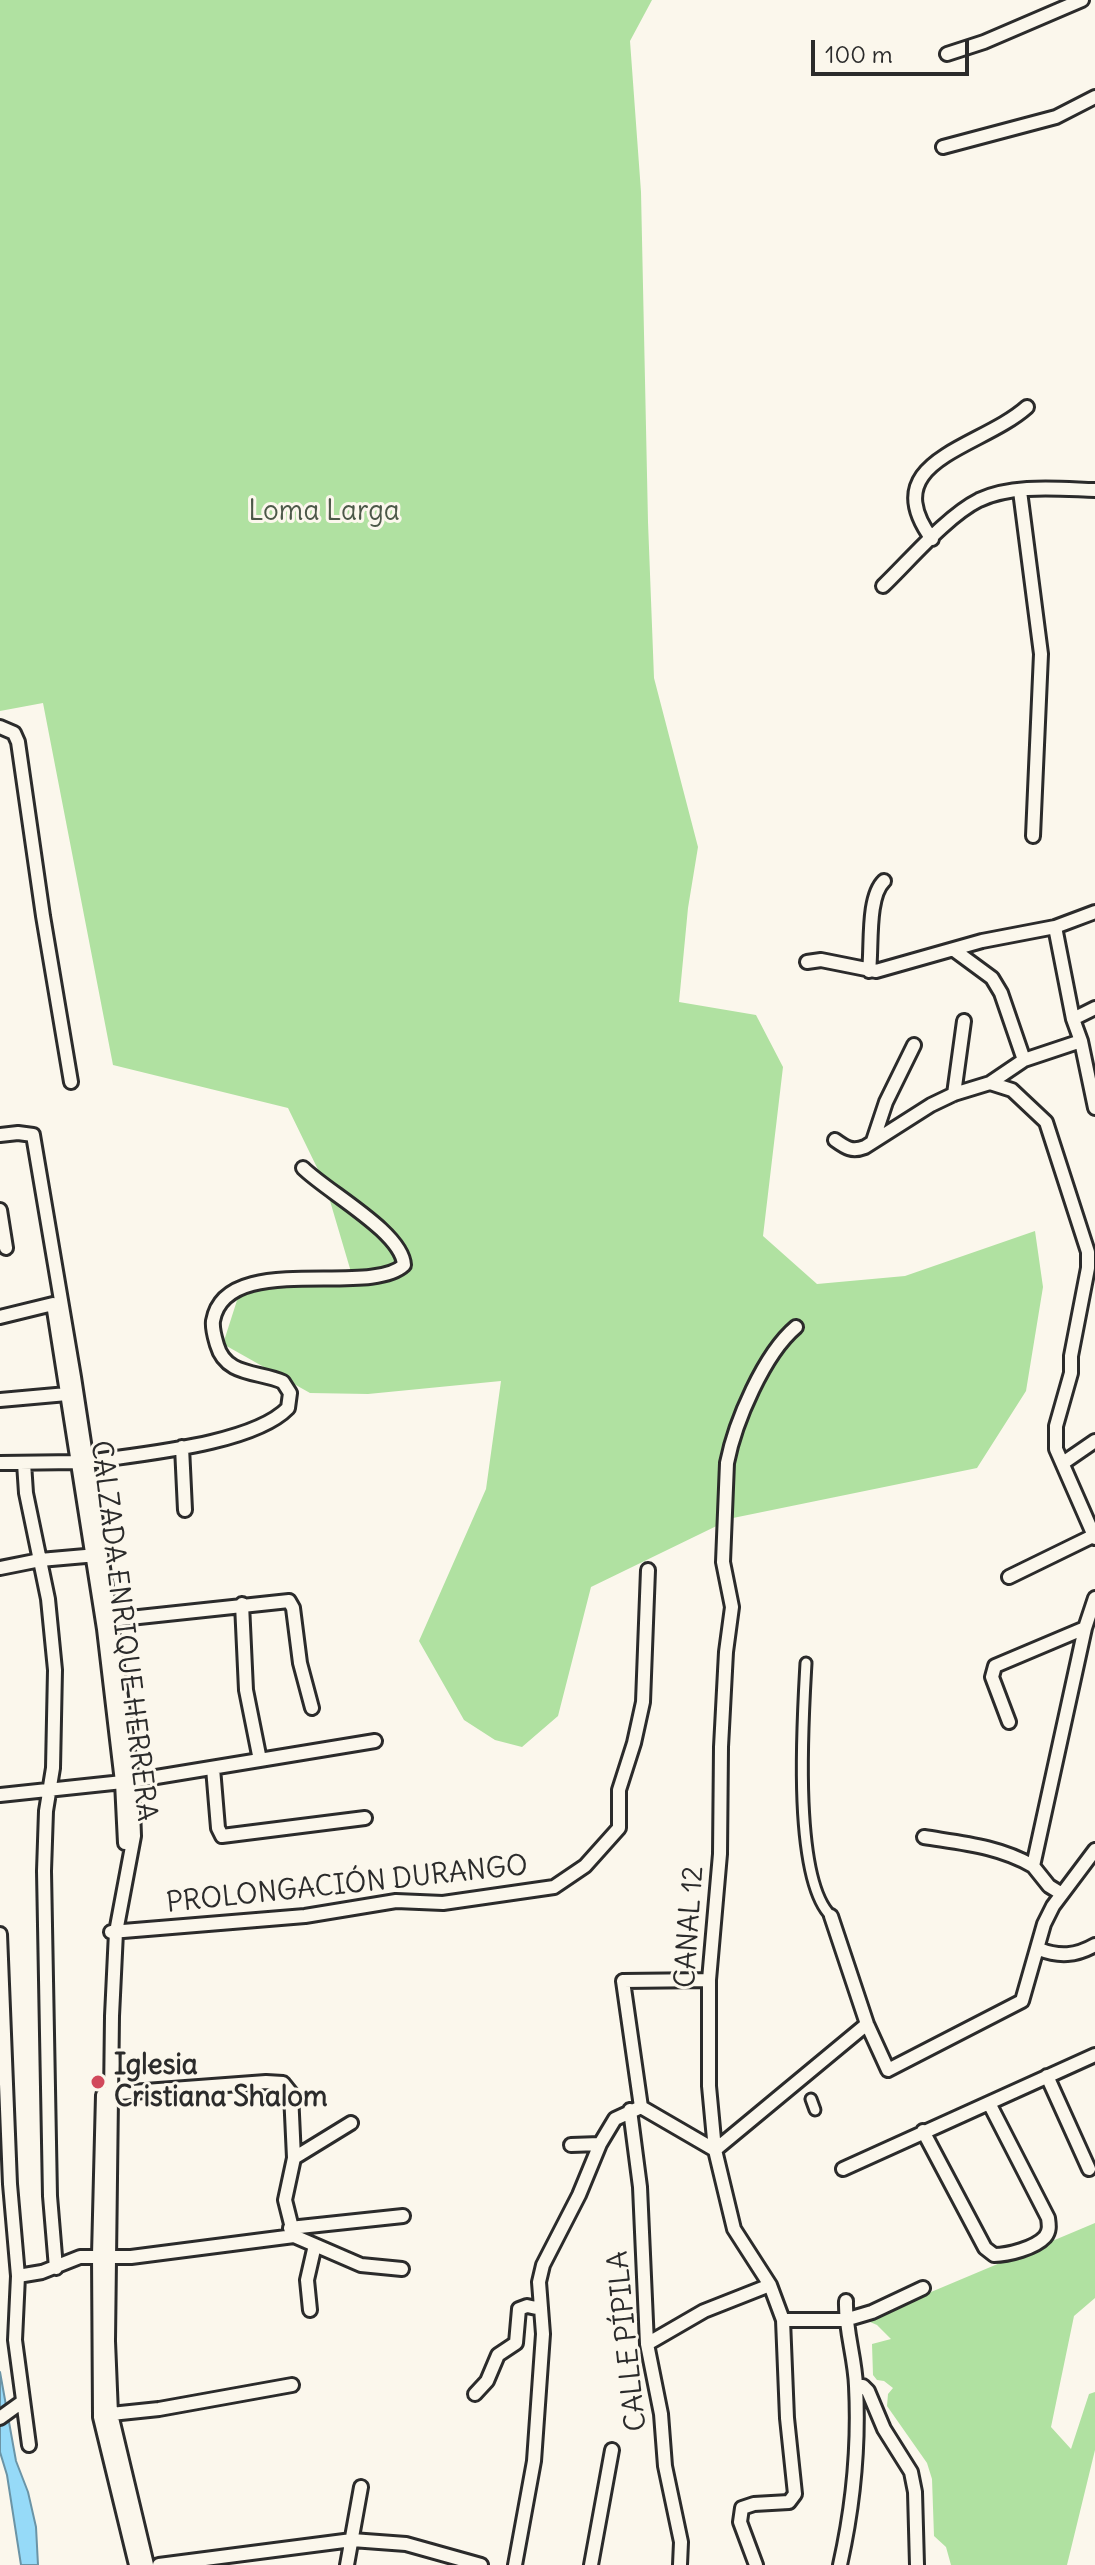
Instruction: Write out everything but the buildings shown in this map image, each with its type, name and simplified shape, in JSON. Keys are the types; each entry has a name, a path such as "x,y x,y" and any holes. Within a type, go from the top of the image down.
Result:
{"street":[{"path":"947,54 984,42 1082,0"},
{"path":"943,147 1056,117 1095,97"},
{"path":"932,539 920,522 913,499 923,474 942,459 1008,423 1027,407"},
{"path":"883,586 955,517 981,499 1020,491 1095,490"},
{"path":"1020,491 1041,654 1033,836"},
{"path":"0,727 14,733 18,742 71,1082"},
{"path":"869,971 872,908 877,889 884,881"},
{"path":"807,962 821,960 869,971 982,941 1055,927 1095,912"},
{"path":"1055,927 1095,1108"},
{"path":"954,950 992,978 1001,993 1024,1060"},
{"path":"1073,1019 1095,1008"},
{"path":"954,1094 964,1021"},
{"path":"835,1140 855,1151 931,1105 990,1083 1024,1060 1081,1041"},
{"path":"873,1141 886,1102 914,1045"},
{"path":"990,1083 1012,1090 1046,1122 1088,1252 1071,1373 1056,1426 1056,1449 1095,1536 1009,1577"},
{"path":"0,1135 29,1134"},
{"name":"CALZADA ENRIQUE HERRERA","path":"29,1134 67,1394 83,1462"},
{"name":"CALZADA ENRIQUE HERRERA","path":"29,1134 83,1462 134,1836 112,1932 100,2417 136,2565"},
{"path":"0,1463 83,1462 182,1447 233,1435 282,1414 288,1408 288,1387 275,1378 244,1373 219,1354 213,1322 217,1310 226,1299 251,1285 285,1279 372,1276 395,1272 404,1265 401,1253 383,1231 303,1168"},
{"path":"0,1210 6,1248"},
{"path":"0,1317 53,1304"},
{"name":"CANAL 12","path":"756,2565 740,2522 742,2508 792,2500 795,2494 783,2320 770,2285 734,2229 715,2150 709,2086 709,1980 720,1854 721,1747 726,1652 732,1607 723,1562 727,1463 730,1446 765,1363 779,1341 796,1327"},
{"path":"0,1400 67,1394"},
{"path":"1063,1463 1095,1441"},
{"path":"182,1447 185,1510"},
{"path":"24,1463 26,1493 53,1632 55,1670 53,1768 48,1792 44,1871 50,2196 56,2268"},
{"path":"0,1568 40,1560 96,1556"},
{"name":"CALZADA ENRIQUE HERRERA","path":"96,1556 111,1620 127,1782"},
{"name":"PROLONGACIÓN DURANGO","path":"112,1932 305,1916 396,1901 443,1903 554,1887 585,1866 619,1828 619,1790 643,1702 648,1570"},
{"path":"1033,1866 1085,1628 1095,1598"},
{"path":"111,1620 289,1601 293,1608 300,1663 312,1708"},
{"path":"242,1604 246,1690 260,1760"},
{"path":"1009,1722 992,1677 995,1666 1085,1628"},
{"path":"806,1663 800,1771 805,1828 817,1892 823,1908 831,1916 867,2024 888,2070 1022,2001 1044,1924 1095,1850"},
{"path":"0,1795 127,1782 375,1741"},
{"path":"213,1768 218,1828 222,1836 365,1818"},
{"path":"924,1837 1017,1856 1033,1866 1049,1886 1062,1894"},
{"path":"0,1934 10,2184 18,2276 15,2328 18,2406 29,2445"},
{"path":"1039,1949 1062,1955 1074,1954 1095,1945"},
{"name":"CALLE PÍPILA","path":"680,2565 681,2542 665,2466 661,2414 647,2344 635,2108 623,1981 709,1980"},
{"path":"515,2565 534,2461 543,2334 539,2282 543,2265 615,2119 635,2108 715,2150 867,2024"},
{"path":"843,2169 1047,2076 1094,2060"},
{"path":"1047,2076 1089,2169"},
{"path":"107,2094 283,2083 288,2088 294,2158 285,2200 292,2232 361,2265 402,2269"},
{"path":"811,2099 815,2110"},
{"path":"923,2131 985,2248 994,2255 1005,2255 1047,2236 1049,2228 1042,2205 989,2103"},
{"path":"294,2158 351,2123"},
{"path":"571,2145 600,2144"},
{"path":"18,2276 56,2268 80,2257 403,2216"},
{"path":"310,2310 307,2280 315,2245"},
{"name":"CALZADA ENRIQUE HERRERA","path":"105,2256 111,2414 147,2565"},
{"path":"647,2344 704,2311 770,2285"},
{"path":"783,2320 845,2320 872,2312 923,2288"},
{"path":"840,2565 852,2496 856,2386 845,2320 846,2301"},
{"path":"479,2389 498,2355 516,2343 519,2309 527,2306 541,2309"},
{"path":"111,2414 159,2409 292,2385"},
{"path":"856,2386 863,2386 868,2391 884,2429 911,2472 915,2492 917,2565"},
{"path":"0,2418 18,2406"},
{"path":"591,2565 612,2450"},
{"path":"347,2565 361,2487"},
{"path":"159,2565 352,2540 406,2544 481,2565"}],"green space":[{"name":"Loma Larga","path":"0,0 652,0 630,41 641,192 654,678 698,847 688,908 679,1002 756,1015 783,1067 763,1236 817,1284 905,1276 1035,1231 1043,1287 1026,1391 977,1468 733,1518 591,1587 558,1716 522,1747 495,1740 464,1720 419,1641 486,1489 501,1381 368,1394 310,1393 223,1344 240,1291 351,1272 325,1184 288,1108 113,1065 43,703 0,711"},
{"path":"1095,2223 1095,2298 1074,2316 1051,2427 1071,2449 1089,2394 1095,2392 1095,2450 1067,2565 951,2565 946,2547 934,2536 932,2479 927,2463 887,2406 888,2394 893,2388 873,2375 872,2344 891,2339 870,2322 874,2316"}],"water":[{"path":"0,2372 16,2461 28,2492 36,2527 38,2565 21,2565 7,2475 0,2452"}],"place":[{"name":"Iglesia Cristiana Shalom","path":"98,2082"}]}
